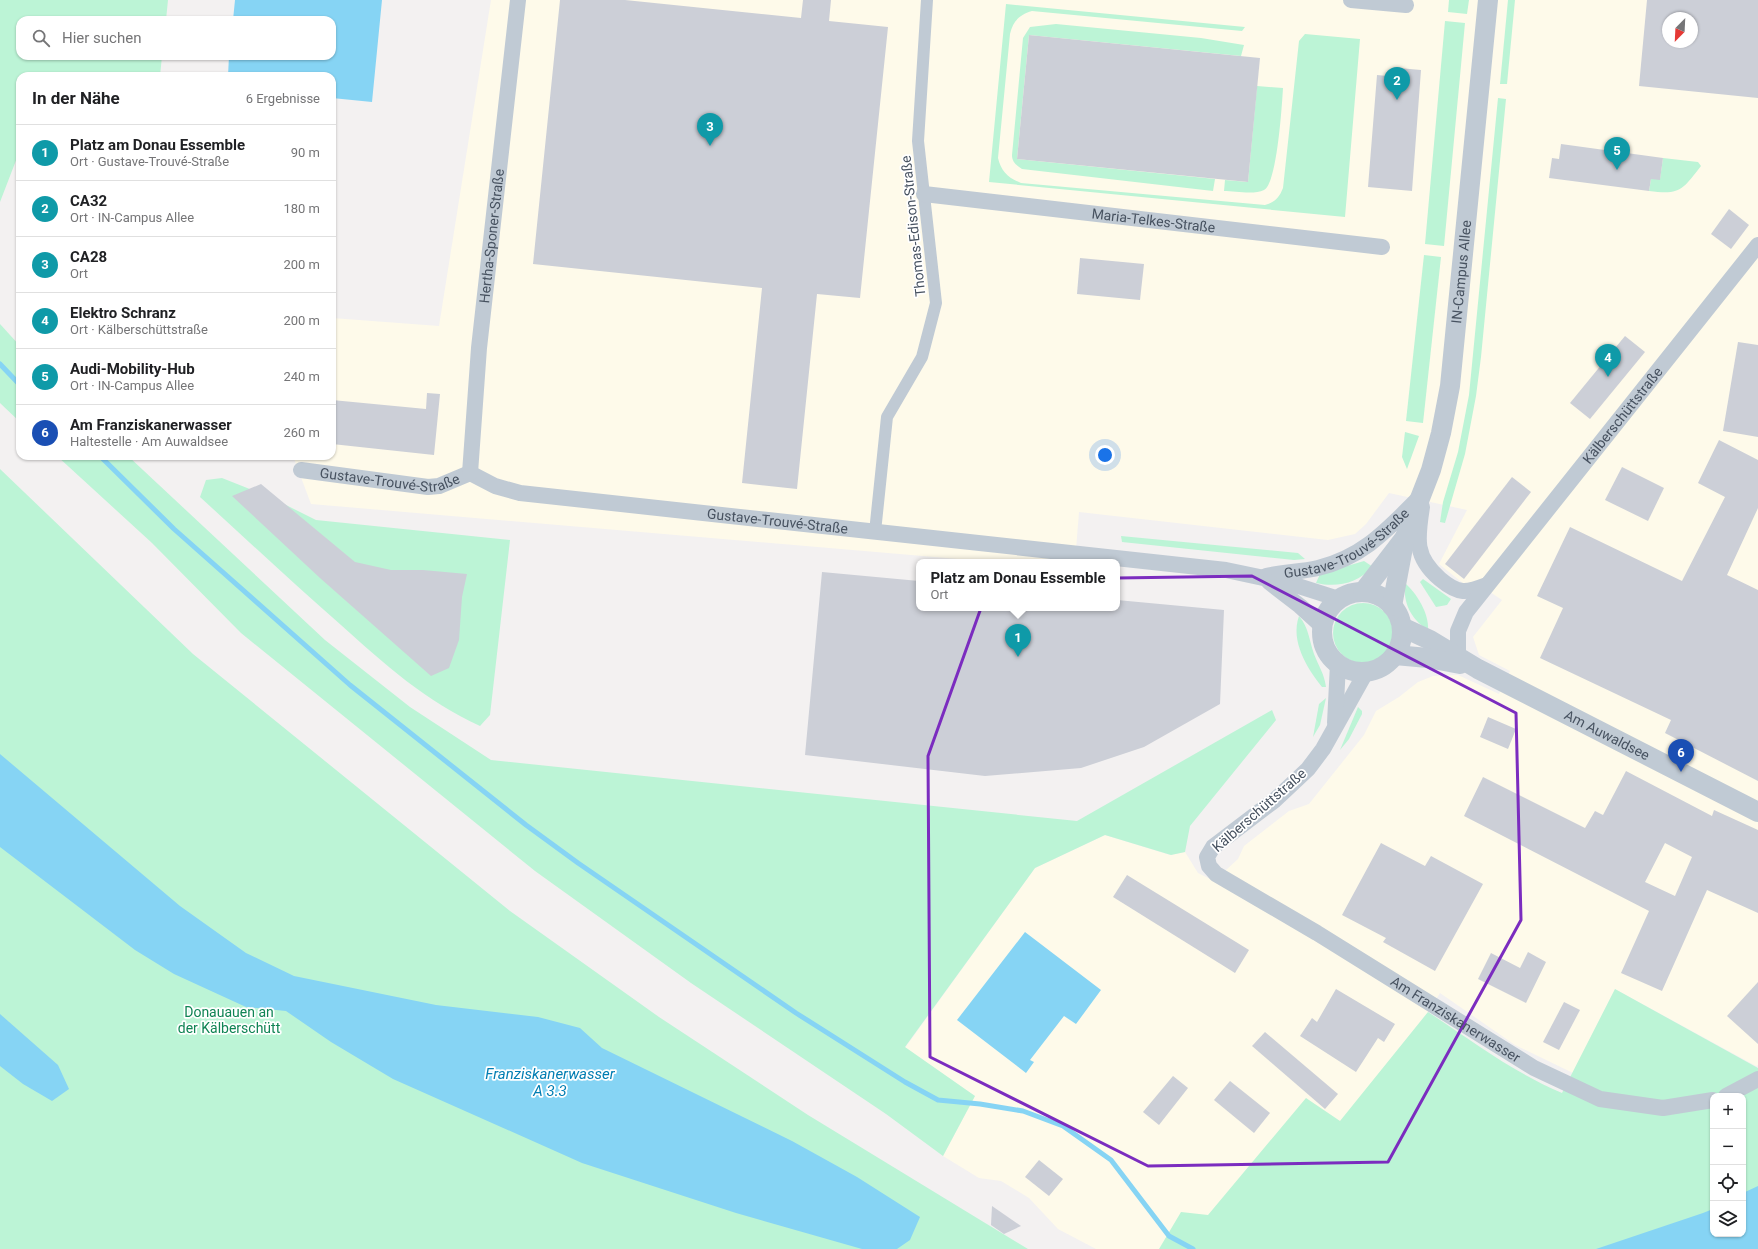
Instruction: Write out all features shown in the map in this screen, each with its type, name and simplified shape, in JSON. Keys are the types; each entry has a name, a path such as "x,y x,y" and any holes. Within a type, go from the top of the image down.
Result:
{"street":[{"name":"Hertha-Sponer-Straße","path":"470,473 479,348 518,0"},
{"name":"Thomas-Edison-Straße","path":"875,532 887,416 922,357 936,302 918,141 927,0"},
{"path":"1351,0 1406,5"},
{"name":"IN-Campus Allee","path":"1392,606 1405,537 1424,493 1440,438 1450,386 1488,0"},
{"name":"Maria-Telkes-Straße","path":"924,194 1382,247"},
{"name":"Kälberschüttstraße","path":"1458,656 1457,639 1460,626 1466,612 1758,245"},
{"name":"Gustave-Trouvé-Straße","path":"301,470 428,487 444,484 470,473 495,486 520,493 1226,570 1292,584 1339,599"},
{"name":"Gustave-Trouvé-Straße","path":"1261,577 1282,572 1316,568 1351,557 1370,545 1389,529 1424,493"},
{"path":"1424,493 1419,539 1423,560 1429,569 1448,586 1461,592 1467,592 1487,585"},
{"name":"IN-Campus Allee","path":"1363,592 1405,537"},
{"name":"Gustave-Trouvé-Straße","path":"1261,577 1281,590 1322,626"},
{"path":"1363,592 1384,598 1392,606 1399,616 1402,627 1401,642 1395,655 1382,667 1366,672 1356,672 1338,664 1325,647 1322,636 1322,626 1328,611 1339,599 1350,594 1363,592"},
{"name":"Am Auwaldsee","path":"1402,627 1430,640 1478,669 1758,812"},
{"name":"Am Auwaldsee","path":"1395,655 1446,660 1478,669"},
{"name":"Kälberschüttstraße","path":"1335,727 1338,664"},
{"name":"Kälberschüttstraße","path":"1216,874 1209,866 1207,856 1213,847 1275,800 1308,769 1323,749 1366,672"},
{"name":"Am Franziskanerwasser","path":"1216,874 1317,933 1534,1068 1600,1099 1663,1108 1710,1100"},
{"path":"1732,1093 1758,1079"}],"highlighted area":[{"path":"1252,576 1516,713 1521,920 1388,1162 1148,1166 930,1057 928,756 991,580"}],"shaded area":[{"path":"491,0 1758,0 1758,1065 1756,1066 1615,989 1573,1073 1515,1045 1440,993 1428,1012 1340,1122 1306,1099 1180,1249 1096,1249 1058,1229 1029,1198 1001,1181 979,1178 943,1156 975,1096 905,1048 1035,868 1105,835 1170,855 1185,852 1198,873 1214,881 1238,859 1244,846 1289,811 1309,804 1364,735 1376,711 1399,697 1418,682 1433,676 1458,675 1499,694 1510,671 1479,655 1473,637 1502,600 1475,582 1464,584 1439,564 1467,510 1389,493 1366,524 1355,534 1328,540 1079,512 1075,559 958,559 311,504 294,460 336,460 336,318 439,326"}],"green space":[{"path":"0,0 168,0 166,16 16,16 16,60 162,60 160,72 16,72 16,160 0,202"},
{"path":"1449,0 1469,0 1467,14 1448,12"},
{"path":"1508,0 1515,0 1507,84 1500,84"},
{"path":"1006,4 1245,27 1242,31 1032,11 1024,14 1017,19 1010,34 998,158 1001,167 1006,174 1012,179 1021,183 1265,205 1268,204 1276,199 1283,188 1299,41 1305,34 1360,39 1345,217 989,182"},
{"path":"1445,21 1465,23 1444,246 1425,244"},
{"path":"1056,24 1201,38 1244,45 1241,56 1029,35 1017,159 1215,179 1213,191 1022,169 1015,163 1012,155 1023,38 1030,27"},
{"path":"1257,86 1283,88 1278,143 1269,185 1264,190 1250,193 1224,191 1225,180 1248,182"},
{"path":"1498,98 1506,99 1481,357 1476,396 1465,454 1445,523 1440,522 1443,502 1458,452 1469,395"},
{"path":"1663,158 1698,162 1701,166 1685,186 1680,189 1668,192 1649,191 1651,179 1660,179"},
{"path":"1424,255 1441,257 1423,423 1406,421"},
{"path":"0,324 16,342 16,418 0,403"},
{"path":"1405,432 1419,436 1407,469 1402,457"},
{"path":"61,460 132,460 325,640 410,707 491,760 1077,821 1272,710 1276,720 1190,826 1185,852 1171,855 1105,835 1035,868 905,1047 975,1096 943,1156 886,1114 691,983 535,871 241,633 152,543"},
{"name":"Donauauen an der Kälberschütt","path":"0,469 193,654 510,911 659,1017 808,1115 1028,1249 0,1249"},
{"path":"222,478 272,498 316,520 510,540 490,715 480,726 442,706 390,668 357,640 200,497 206,480"},
{"path":"1121,536 1298,553 1305,559 1294,560 1122,542"},
{"path":"1364,561 1373,567 1354,580 1347,583 1332,585 1316,583 1320,574"},
{"path":"1423,579 1451,599 1447,605 1436,607 1420,582"},
{"path":"1405,583 1418,598 1421,604 1427,617 1428,630 1417,621 1409,610 1405,598"},
{"path":"1363,603 1380,608 1388,616 1393,633 1388,650 1380,658 1363,663 1346,658 1338,650 1333,633 1338,616 1346,608"},
{"path":"1299,616 1307,630 1326,687 1322,687 1316,680 1306,663 1298,644 1297,625"},
{"path":"1326,698 1320,725 1313,737 1319,704"},
{"path":"1358,707 1362,711 1362,714 1349,739 1340,750"},
{"path":"1615,989 1758,1068 1758,1249 1159,1249 1181,1212 1208,1215 1306,1098 1340,1121 1428,1012 1510,1066 1562,1093"}],"water":[{"path":"235,0 382,0 372,102 336,98 336,72 228,72 229,60 336,60 336,16 233,16"},
{"name":"Franziskanerwasser A 3.3","path":"0,754 180,906 246,953 294,976 436,1005 538,1017 580,1028 602,1048 792,1141 857,1177 920,1217 910,1240 897,1249 862,1249 736,1213 582,1163 393,1079 331,1042 286,1011 246,1007 174,974 135,950 0,847"},
{"path":"1025,932 1101,990 1076,1024 1064,1016 1030,1060 1034,1062 1026,1073 957,1020"},
{"path":"0,1014 58,1065 69,1089 52,1101 23,1084 0,1066"},
{"path":"1758,1186 1758,1249 1596,1249 1710,1210 1710,1237 1746,1237 1746,1192"}],"building":[{"path":"560,0 625,0 801,18 803,0 831,0 829,21 888,27 860,298 817,294 797,489 742,483 762,288 533,264"},
{"path":"1647,0 1758,0 1758,98 1639,86"},
{"path":"1029,35 1260,58 1248,182 1017,159"},
{"path":"1399,68 1421,70 1412,191 1368,187 1377,75 1398,77"},
{"path":"1561,144 1663,158 1660,180 1651,179 1649,191 1549,178 1552,158 1559,159"},
{"path":"1729,209 1749,225 1731,249 1711,234"},
{"path":"1080,258 1144,264 1140,300 1077,294"},
{"path":"1625,336 1645,352 1590,419 1570,403"},
{"path":"1738,342 1758,345 1758,437 1723,431"},
{"path":"427,393 440,394 434,455 336,444 336,400 426,409"},
{"path":"1719,440 1758,460 1758,508 1727,575 1758,590 1758,781 1665,733 1671,720 1540,658 1563,608 1537,596 1570,527 1682,581 1725,497 1698,483"},
{"path":"1622,467 1664,488 1648,521 1605,500"},
{"path":"1512,477 1531,492 1464,579 1445,564"},
{"path":"261,484 355,562 391,570 423,570 467,574 462,597 459,640 449,668 431,676 320,578 232,496"},
{"path":"822,572 916,581 916,611 1120,611 1120,600 1224,610 1220,704 1144,747 1081,768 985,776 805,755"},
{"path":"1488,717 1516,729 1508,749 1480,737"},
{"path":"1626,771 1712,816 1714,810 1758,830 1758,913 1707,890 1662,991 1621,973 1649,911 1464,816 1483,777 1585,828 1595,811 1603,815","holes":["1665,843 1692,857 1675,896 1645,882"]},
{"path":"1381,843 1425,866 1431,856 1483,884 1435,971 1383,942 1386,938 1342,915"},
{"path":"1127,875 1249,950 1235,973 1113,897"},
{"path":"1528,952 1546,962 1526,1003 1478,979 1491,953 1520,968"},
{"path":"1758,982 1758,1044 1727,1016"},
{"path":"1336,989 1395,1024 1384,1042 1378,1038 1356,1072 1300,1036 1312,1018 1317,1022"},
{"path":"1564,1002 1580,1010 1559,1050 1543,1042"},
{"path":"1265,1032 1338,1094 1325,1109 1252,1046"},
{"path":"1173,1076 1188,1088 1159,1125 1143,1112"},
{"path":"1230,1081 1270,1113 1254,1133 1214,1100"},
{"path":"1039,1160 1063,1179 1049,1196 1025,1177"},
{"path":"992,1206 1021,1226 1004,1234 991,1225"}],"waterway":[{"path":"0,364 16,381"},
{"path":"104,460 174,529 350,685 526,825 578,863 796,1013 905,1082 938,1100 980,1104 1023,1111 1063,1126 1111,1160 1169,1236 1193,1249"}],"place":[{"name":"CA32","path":"1397,100"},
{"name":"CA28","path":"710,146"},
{"name":"Audi-Mobility-Hub","path":"1617,170"},
{"name":"Elektro Schranz","path":"1608,377"},
{"name":"Platz am Donau Essemble","path":"1018,657"},
{"name":"Am Franziskanerwasser","path":"1681,772"}]}
